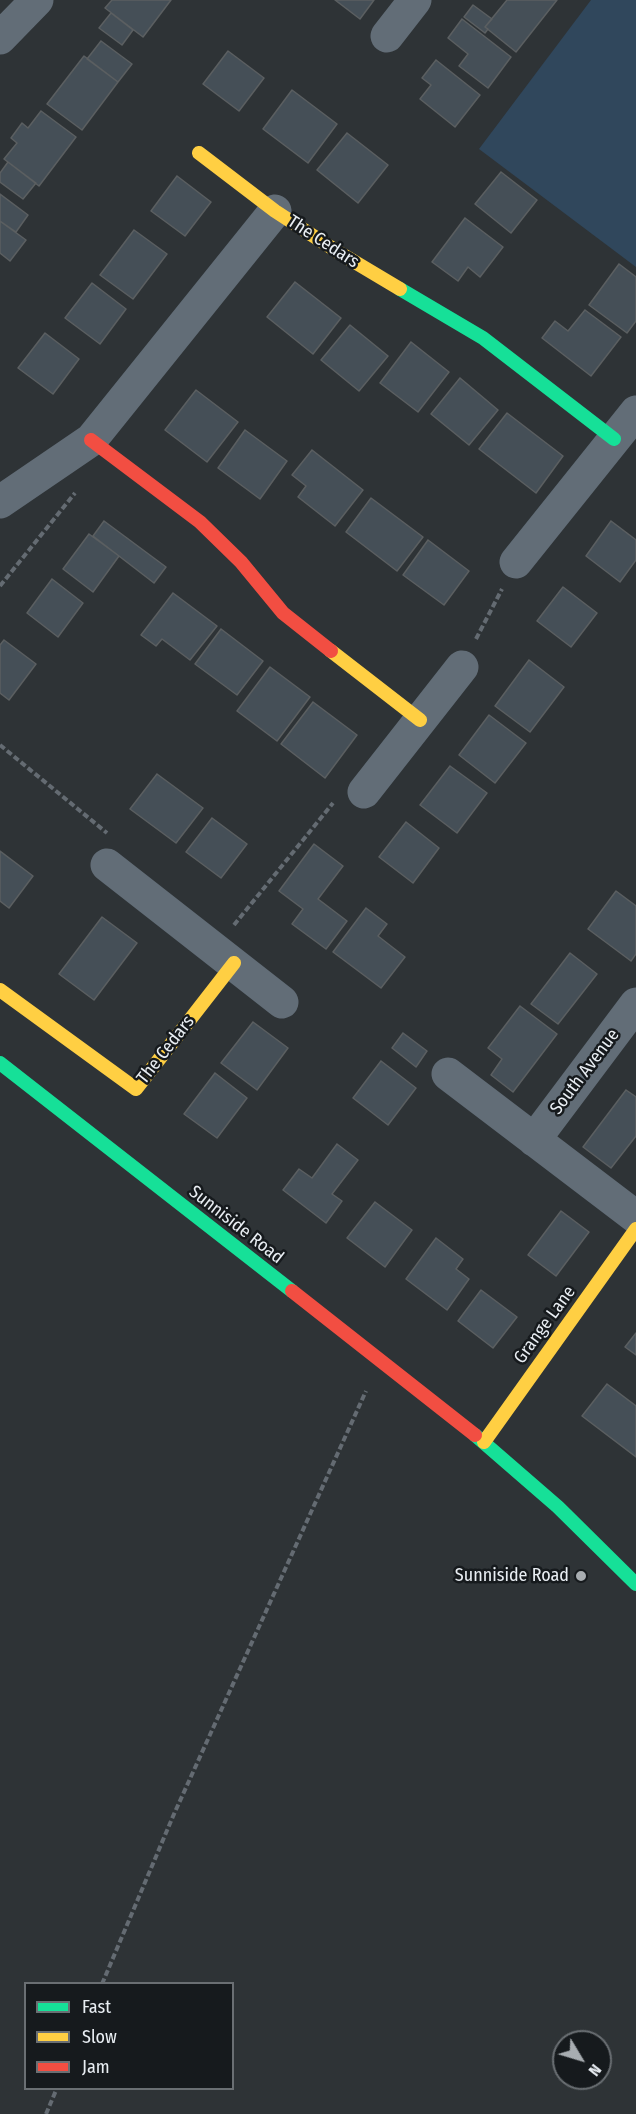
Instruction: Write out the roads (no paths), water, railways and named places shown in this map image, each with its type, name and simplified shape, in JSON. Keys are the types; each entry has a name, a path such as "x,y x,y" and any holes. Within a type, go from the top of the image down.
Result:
{"street":[{"path":"0,38 37,0"},
{"path":"387,36 415,0"},
{"path":"199,153 275,211"},
{"name":"The Cedars","path":"0,502 99,446 275,211 338,252 483,338 614,439"},
{"path":"516,562 636,412"},
{"path":"99,446 200,522 241,562 283,613 420,720"},
{"path":"364,792 462,667"},
{"path":"107,865 282,1002"},
{"name":"The Cedars","path":"0,990 136,1089 225,956"},
{"name":"South Avenue","path":"534,1140 636,1004"},
{"name":"Sunniside Road","path":"0,1063 484,1442 558,1507 636,1584"},
{"path":"448,1074 636,1217"},
{"name":"Grange Lane","path":"484,1442 636,1229"}],"place":[{"name":"Sunniside Road","path":"581,1576"}]}
